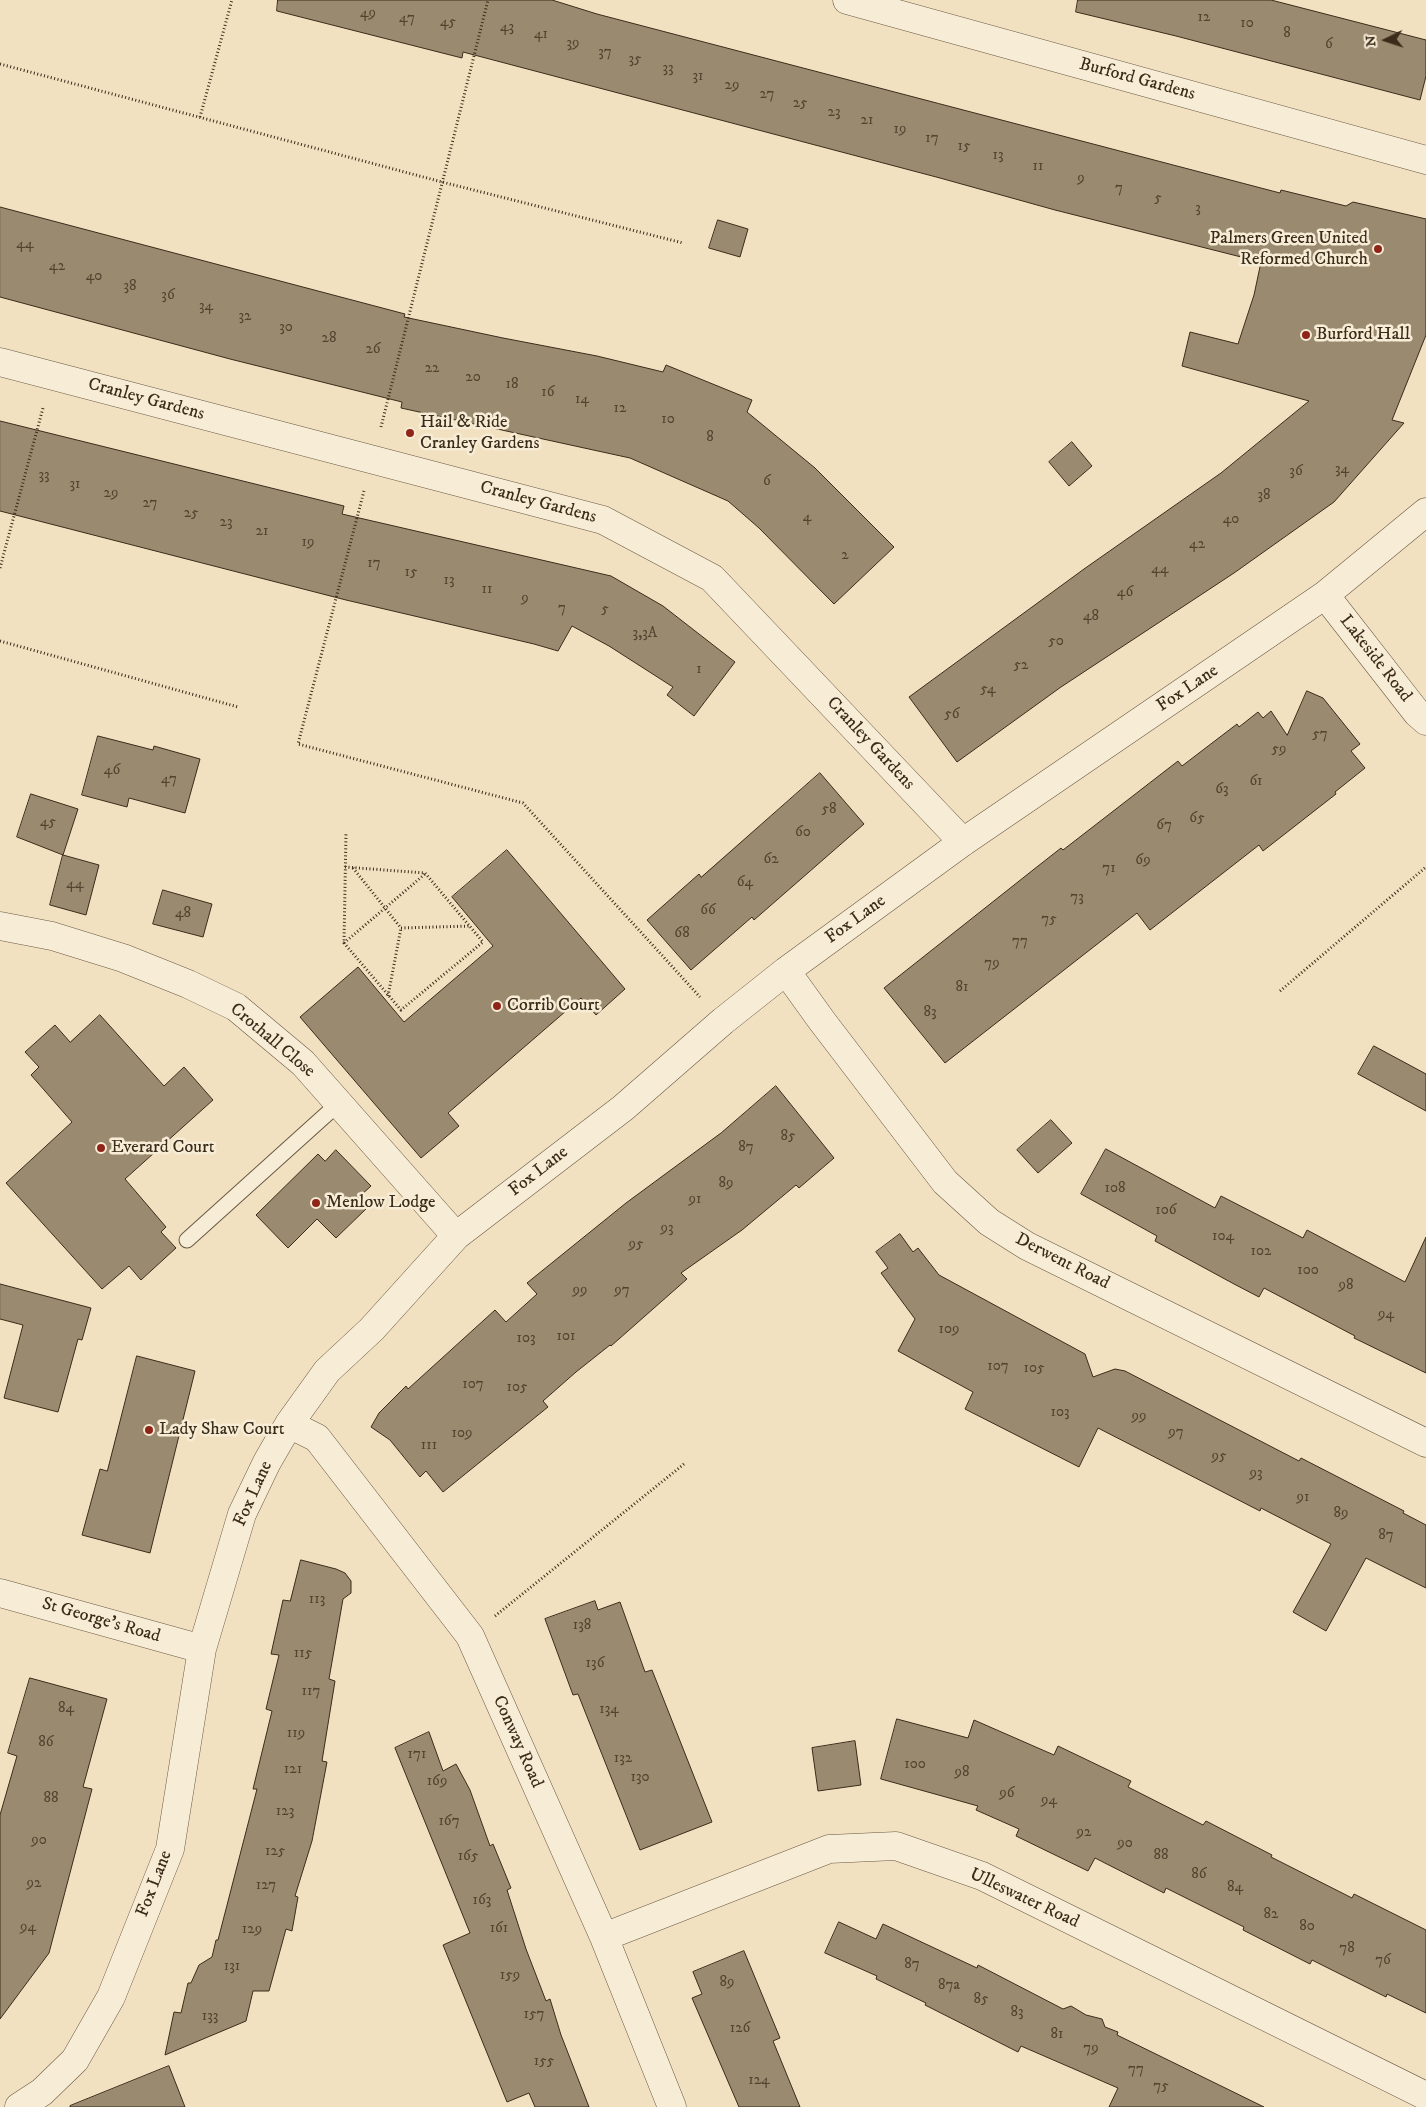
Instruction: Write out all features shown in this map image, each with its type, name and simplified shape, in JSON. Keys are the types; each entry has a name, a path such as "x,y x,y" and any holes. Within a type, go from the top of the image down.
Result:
{"street":[{"name":"Burford Gardens","path":"847,0 1426,160"},
{"name":"Cranley Gardens","path":"0,362 603,520 712,578 963,842"},
{"name":"Fox Lane","path":"19,2107 46,2099 75,2060 111,1997 170,1849 202,1649 242,1514 267,1462 289,1424 328,1371 372,1328 456,1236 623,1108 786,971 963,842 1325,595 1426,512"},
{"name":"Lakeside Road","path":"1325,595 1389,678 1426,721"},
{"name":"Crothall Close","path":"0,926 52,936 123,958 188,984 236,1007 303,1062 456,1236"},
{"name":"Derwent Road","path":"786,971 945,1182 989,1222 1027,1246 1426,1443"},
{"name":"Conway Road","path":"289,1424 316,1438 470,1636 604,1937 672,2107"},
{"name":"St George's Road","path":"0,1593 202,1649"},
{"name":"Ulleswater Road","path":"604,1937 829,1848 896,1846 982,1876 1426,2096"}],"lane":[{"path":"188,1240 340,1103"}],"path":[{"path":"200,117 232,0"},
{"path":"488,0 373,459 298,744 523,803 723,1022"},
{"path":"0,64 442,182 683,243"},
{"path":"0,568 51,376"},
{"path":"0,641 238,707"},
{"path":"345,867 426,874 484,942 401,1010 344,944 345,867 346,832"},
{"path":"1280,991 1426,867"},
{"path":"352,868 401,928 388,996"},
{"path":"344,944 426,874"},
{"path":"401,928 470,926"},
{"path":"470,1636 684,1464"}],"building":[{"path":"278,0 552,0 597,14 1280,193 1281,190 1346,206 1353,202 1426,219 1426,335 1392,420 1404,423 1334,502 1234,573 1061,687 957,762 909,697 1084,569 1221,473 1309,401 1182,366 1190,332 1238,344 1254,295 1261,262 1055,210 463,52 462,58 277,11"},
{"path":"1078,0 1271,0 1426,40 1426,76 1420,100 1176,36 1076,12"},
{"path":"0,207 405,314 404,317 597,356 663,372 666,365 752,400 747,412 815,468 894,547 834,604 759,528 728,501 630,458 401,408 402,402 230,359 0,297"},
{"path":"718,220 748,229 740,257 709,248"},
{"path":"0,421 344,506 342,514 611,576 663,606 735,662 694,716 667,695 673,687 609,646 572,626 558,651 346,600 0,511"},
{"path":"1072,442 1092,466 1069,486 1049,462"},
{"path":"1307,691 1323,698 1360,744 1351,751 1365,768 1335,792 1336,794 1263,851 1259,845 1150,930 1137,913 945,1063 884,988 1061,848 1063,850 1178,761 1182,766 1237,724 1239,727 1258,712 1263,718 1271,711 1287,735"},
{"path":"98,736 153,750 154,746 200,759 185,813 129,798 127,807 82,795"},
{"path":"820,773 864,824 754,920 752,917 691,970 647,920 699,874 701,877"},
{"path":"31,794 78,809 63,855 17,837"},
{"name":"Corrib Court","path":"507,850 625,989 596,1015 581,998 448,1113 459,1126 421,1158 300,1017 358,967 404,1022 493,946 452,897"},
{"path":"63,855 99,865 86,915 50,905"},
{"path":"163,890 212,904 203,937 153,924"},
{"name":"Everard Court","path":"100,1015 164,1086 184,1067 213,1100 125,1179 166,1227 161,1232 176,1248 141,1280 129,1266 102,1289 6,1183 72,1122 31,1075 39,1067 25,1052 55,1025 70,1042"},
{"path":"1374,1046 1426,1074 1426,1111 1358,1074"},
{"path":"776,1086 834,1158 799,1188 796,1185 742,1230 681,1273 687,1279 611,1346 576,1372 543,1401 548,1407 443,1492 426,1471 420,1477 390,1440 371,1427 379,1413 406,1386 408,1389 495,1310 506,1322 537,1294 527,1283 626,1203 721,1133"},
{"path":"1051,1120 1072,1143 1038,1173 1017,1150"},
{"path":"1106,1149 1215,1208 1221,1196 1303,1238 1307,1230 1405,1282 1426,1237 1426,1373 1354,1338 1355,1336 1264,1288 1259,1297 1155,1241 1157,1236 1081,1194"},
{"name":"Menlow Lodge","path":"336,1150 371,1186 358,1198 367,1208 336,1238 317,1219 288,1248 256,1215 318,1154 325,1161"},
{"path":"900,1234 913,1252 918,1248 939,1275 1085,1354 1093,1377 1115,1369 1125,1371 1299,1461 1301,1458 1404,1511 1403,1513 1426,1525 1426,1588 1366,1558 1326,1631 1293,1612 1331,1544 1261,1508 1260,1511 1098,1428 1079,1467 965,1409 973,1392 898,1351 915,1319 881,1273 888,1268 876,1252"},
{"path":"0,1284 91,1308 82,1340 78,1339 58,1412 4,1398 23,1325 0,1319"},
{"name":"Lady Shaw Court","path":"137,1356 195,1371 150,1553 82,1535 100,1469 107,1471"},
{"path":"301,1560 345,1573 351,1581 351,1593 343,1599 329,1679 335,1681 322,1761 327,1762 312,1841 295,1896 298,1897 292,1931 286,1929 269,1991 253,1991 246,2021 165,2055 174,2012 181,2013 188,1983 191,1983 199,1965 212,1957 216,1940 218,1940 257,1789 253,1789 272,1711 266,1709 279,1655 271,1654 283,1600 290,1601"},
{"path":"595,1601 598,1610 620,1602 645,1672 652,1670 712,1822 640,1850 578,1694 573,1695 545,1619"},
{"path":"30,1678 107,1699 83,1787 92,1789 49,1953 0,2019 0,1815 17,1756 8,1753"},
{"path":"897,1719 968,1738 974,1720 1054,1755 1058,1746 1131,1781 1128,1787 1203,1825 1206,1821 1272,1855 1271,1857 1352,1898 1354,1894 1426,1930 1426,2013 1387,1994 1386,1997 1312,1960 1310,1964 1243,1930 1244,1927 1166,1888 1164,1893 1095,1858 1088,1871 1016,1836 1019,1829 976,1810 978,1806 881,1779"},
{"path":"429,1732 443,1771 456,1764 470,1790 490,1846 493,1844 511,1888 507,1890 526,1949 546,2001 550,1999 561,2035 589,2107 535,2107 529,2093 507,2102 443,1945 470,1933 395,1748"},
{"path":"855,1741 861,1785 818,1791 812,1748"},
{"path":"839,1922 876,1939 883,1924 977,1968 978,1965 1063,2009 1071,2006 1086,2015 1102,2019 1105,2027 1118,2032 1117,2035 1264,2107 1109,2107 1118,2088 1021,2046 1018,2052 925,2005 926,2003 876,1979 877,1976 825,1953"},
{"path":"744,1951 780,2038 773,2041 800,2107 739,2107 692,1998 702,1994 693,1972"},
{"path":"169,2066 185,2107 70,2107 70,2106"}],"place":[{"name":"Palmers Green United Reformed Church","path":"1378,249"},
{"name":"Burford Hall","path":"1306,335"},
{"name":"Hail & Ride Cranley Gardens","path":"410,433"},
{"name":"Corrib Court","path":"497,1006"},
{"name":"Everard Court","path":"101,1148"},
{"name":"Menlow Lodge","path":"316,1203"},
{"name":"Lady Shaw Court","path":"149,1430"}]}
